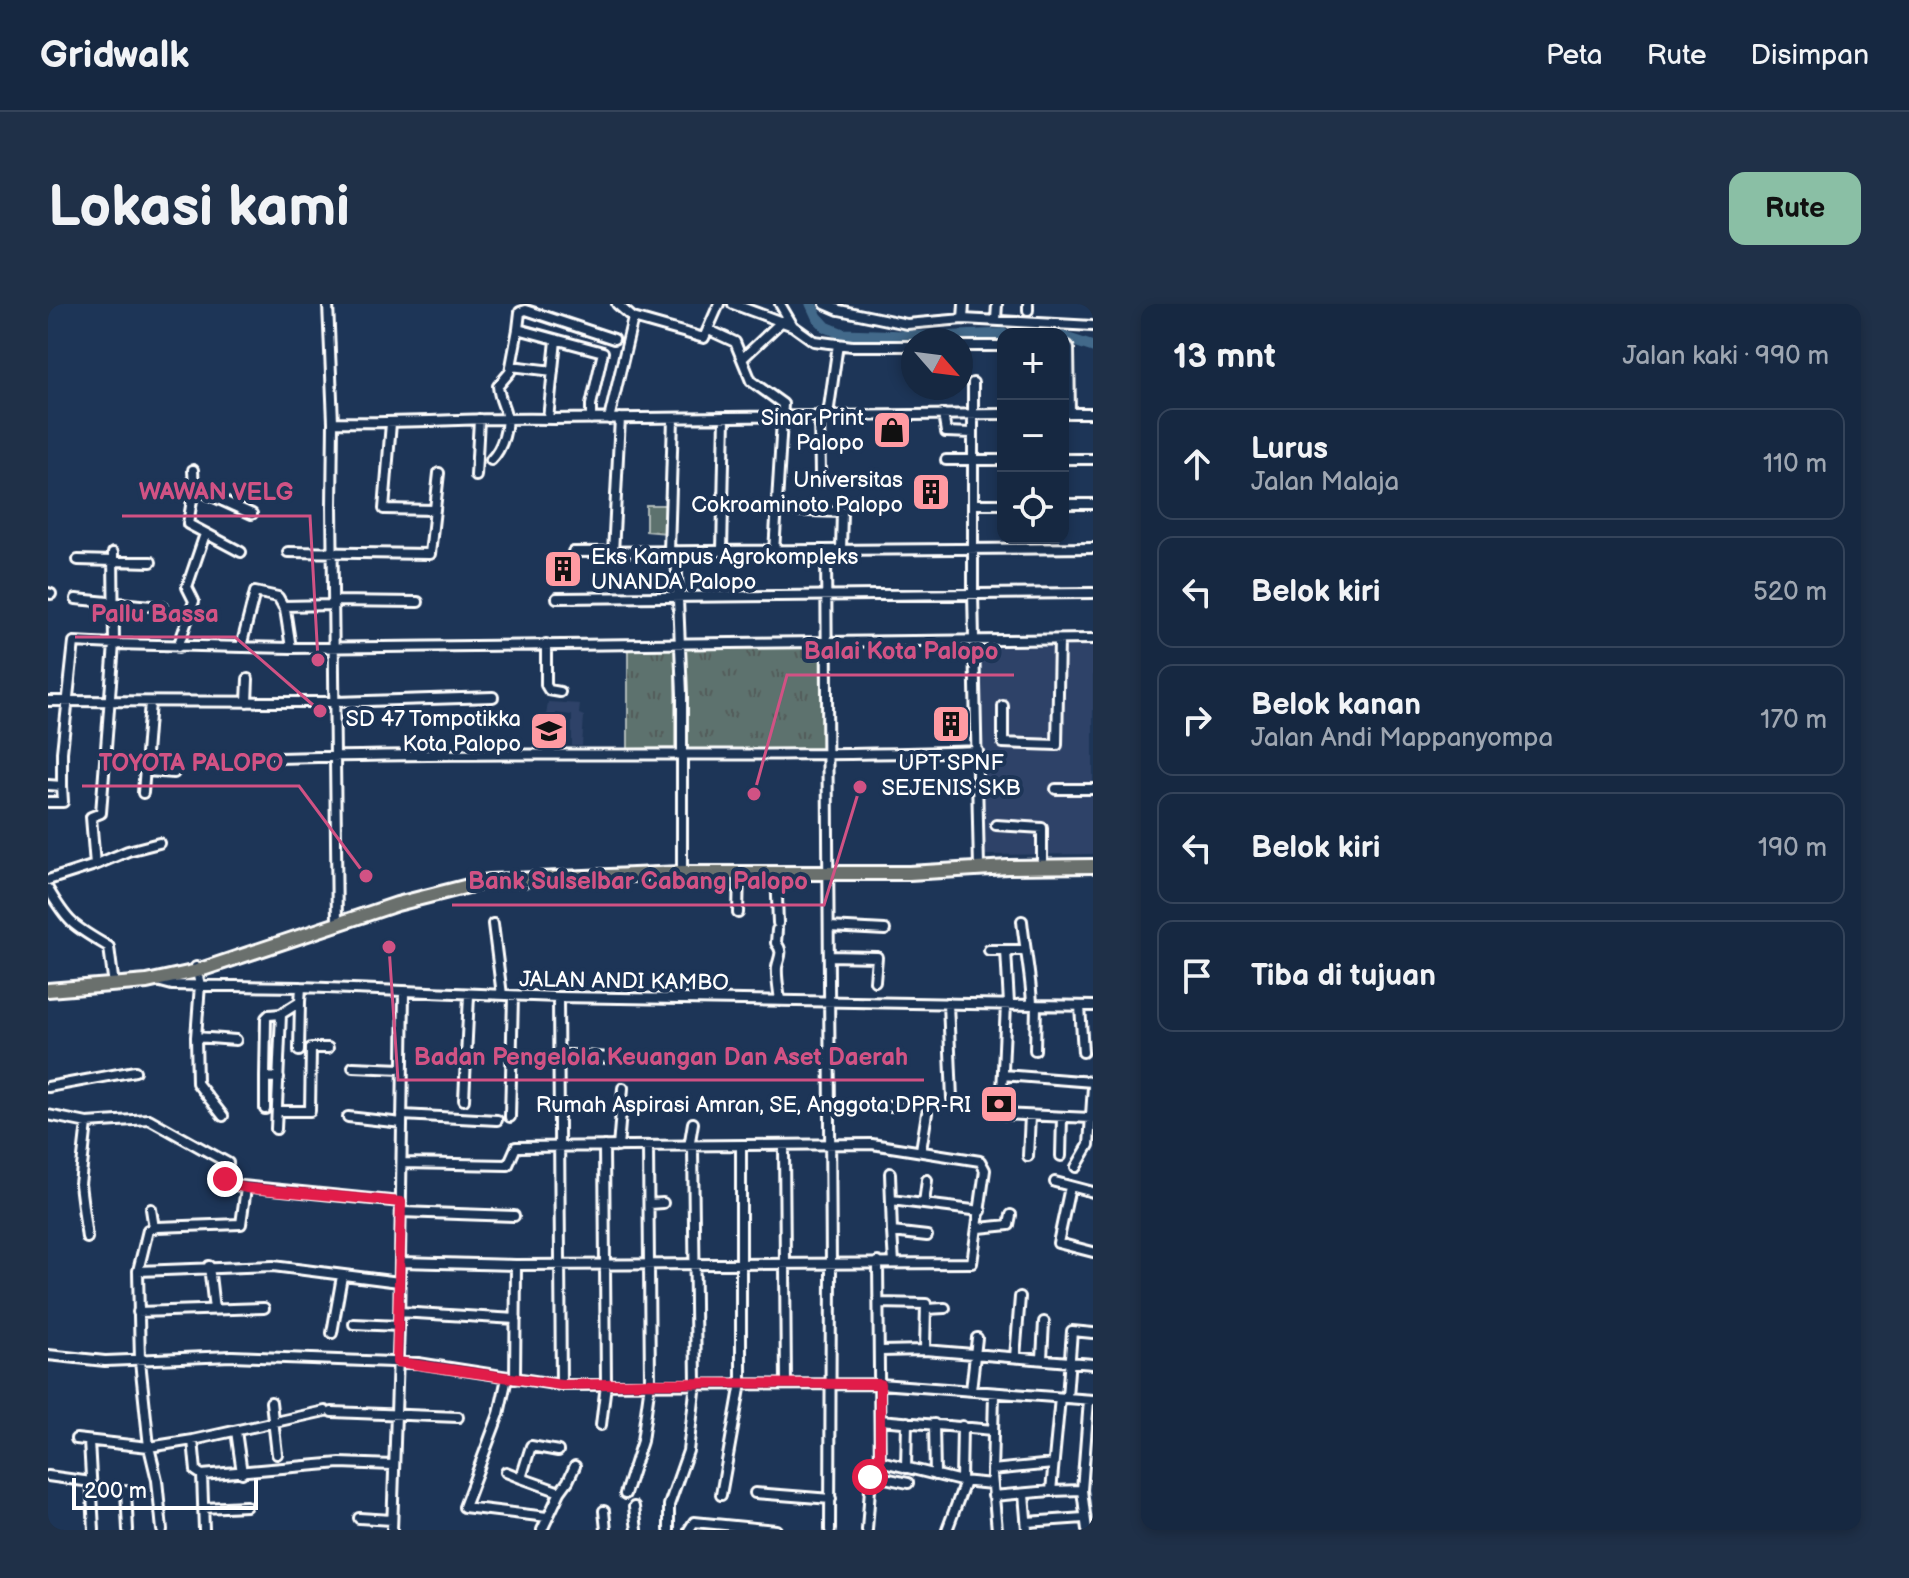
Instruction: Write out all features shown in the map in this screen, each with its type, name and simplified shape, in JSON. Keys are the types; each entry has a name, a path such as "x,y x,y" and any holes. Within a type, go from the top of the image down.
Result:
{"highway":[{"path":"48,990 155,978 196,968 336,922 488,881 682,871 829,869 909,873 1042,860 1093,860"},
{"path":"979,865 1093,866"},
{"path":"682,871 829,869"},
{"path":"48,982 155,978"}],"street":[{"path":"328,304 333,422 336,922"},
{"path":"617,304 633,318 704,338 719,304"},
{"path":"733,304 782,321 813,340 901,346"},
{"path":"780,304 793,326"},
{"path":"825,304 907,324 963,319 1093,326"},
{"path":"963,319 964,304"},
{"path":"996,320 997,304"},
{"path":"491,460 503,441 505,418 498,386 509,374 520,312 526,310 614,339"},
{"path":"609,419 633,318"},
{"path":"743,358 782,321"},
{"path":"518,329 603,352 591,405 591,419"},
{"path":"709,330 735,342 752,383 783,404 774,552"},
{"path":"548,419 556,340"},
{"path":"820,474 824,415 838,344"},
{"path":"973,346 997,346"},
{"path":"511,366 553,371"},
{"path":"973,400 973,593 979,865"},
{"path":"1069,413 1093,413"},
{"path":"943,414 946,432 973,433"},
{"path":"333,422 997,414"},
{"path":"722,551 725,417"},
{"path":"613,553 620,418"},
{"path":"673,418 673,552 680,642 682,871"},
{"path":"476,476 479,419"},
{"path":"391,423 384,509 435,510"},
{"path":"1069,459 1093,459"},
{"path":"946,460 997,460"},
{"path":"193,470 194,488 187,523 241,552"},
{"path":"288,552 430,554 439,473"},
{"path":"194,488 252,514"},
{"path":"973,504 997,504"},
{"path":"1069,504 1093,504"},
{"path":"777,510 842,512 841,550"},
{"path":"178,647 194,601 187,587 205,534"},
{"path":"573,552 1093,548"},
{"path":"826,551 832,1384 830,1530"},
{"path":"78,560 113,557 151,562"},
{"path":"95,865 91,817 101,813 114,644 113,557"},
{"path":"241,647 255,592 278,597 283,606 291,648"},
{"path":"557,598 1093,593"},
{"path":"76,599 162,607"},
{"path":"283,606 418,602"},
{"path":"48,802 63,802 74,642 291,648 1093,639"},
{"path":"1003,706 1003,743 1057,745 1059,640"},
{"path":"546,644 546,685 549,690 560,692"},
{"path":"247,702 248,679"},
{"path":"48,701 336,702 493,697"},
{"path":"143,793 150,702"},
{"path":"278,758 978,751"},
{"path":"146,771 174,773"},
{"path":"48,785 62,786"},
{"path":"1056,789 1093,789"},
{"path":"996,825 1042,827 1042,860"},
{"path":"48,880 159,843"},
{"path":"776,871 776,943 781,949 777,965 780,1001"},
{"path":"738,913 739,872"},
{"path":"48,889 72,925 109,947 113,978"},
{"path":"1022,921 1034,1005 1035,1050"},
{"path":"493,924 502,995"},
{"path":"829,927 885,930"},
{"path":"989,950 1025,950"},
{"path":"1006,950 1008,1004 1001,1114 1091,1118"},
{"path":"829,956 877,957 875,981"},
{"path":"196,968 200,985 196,1037 197,1083 223,1116"},
{"name":"JALAN ANDI KAMBO","path":"155,978 172,985 469,995 1093,1006"},
{"path":"299,1051 301,987"},
{"path":"359,1518 393,1527 404,992"},
{"path":"464,1100 469,995"},
{"path":"510,1117 513,996"},
{"path":"558,997 561,1385"},
{"path":"265,1109 266,1018 281,1014 300,1002"},
{"path":"948,1003 952,1099"},
{"path":"1080,1006 1083,1052"},
{"path":"276,1129 281,1014"},
{"path":"196,1037 236,1040"},
{"path":"278,1111 310,1111 311,1048 328,1048"},
{"path":"558,1054 609,1058"},
{"path":"353,1067 402,1069"},
{"path":"48,1087 135,1071"},
{"path":"1003,1075 1093,1084 1089,1145 1076,1167"},
{"path":"265,1077 279,1078"},
{"path":"618,1147 623,1088"},
{"path":"830,1106 898,1106"},
{"path":"921,1150 927,1113"},
{"path":"48,1115 87,1123 152,1120 228,1163 226,1182 246,1188 401,1207 514,1216"},
{"path":"1028,1156 1030,1116"},
{"path":"348,1117 497,1120"},
{"path":"1061,1156 1062,1117"},
{"path":"87,1123 80,1184 87,1238"},
{"path":"669,1530 668,1509 688,1451 696,1383 693,1123"},
{"path":"400,1262 516,1265 972,1263 985,1170 981,1162 921,1150 879,1144 830,1143 741,1147 516,1147 508,1165 402,1163"},
{"path":"601,1425 606,1384 604,1146"},
{"path":"784,1146 786,1383"},
{"path":"625,1494 642,1441 650,1383 648,1147"},
{"path":"721,1495 741,1383 741,1147"},
{"path":"890,1173 894,1263"},
{"path":"924,1203 927,1180"},
{"path":"1055,1182 1093,1192"},
{"path":"1070,1187 1058,1243 1093,1252"},
{"path":"162,1530 140,1361 138,1271 146,1233 154,1228 241,1224 246,1188"},
{"path":"891,1200 981,1211"},
{"path":"649,1204 663,1203"},
{"path":"151,1209 154,1228"},
{"path":"979,1228 1009,1225 1011,1215"},
{"path":"892,1232 927,1236"},
{"path":"878,1262 880,1477"},
{"path":"516,1265 511,1379 463,1506 547,1517"},
{"path":"209,1266 214,1309"},
{"path":"138,1271 273,1266 399,1282"},
{"path":"332,1333 342,1276"},
{"path":"1015,1357 1020,1297"},
{"path":"879,1303 924,1303 925,1350"},
{"path":"138,1312 264,1308"},
{"path":"926,1309 945,1308"},
{"path":"399,1312 516,1319"},
{"path":"1042,1358 1044,1322"},
{"path":"354,1324 399,1326"},
{"path":"1051,1491 1072,1331 1093,1333"},
{"path":"971,1390 977,1338"},
{"path":"881,1351 925,1350 1093,1364"},
{"path":"48,1355 83,1360 140,1361 232,1356 397,1362 561,1385 880,1384 1091,1400 1089,1464 1082,1490 1087,1530"},
{"path":"994,1393 992,1484 997,1530"},
{"path":"271,1402 277,1454"},
{"path":"76,1439 149,1447 328,1411 458,1417"},
{"path":"880,1420 993,1430"},
{"path":"906,1468 907,1422"},
{"path":"934,1424 935,1475"},
{"path":"947,1530 963,1482 962,1426"},
{"path":"236,1431 242,1473"},
{"path":"193,1440 196,1471 202,1475 340,1463 393,1465"},
{"path":"89,1441 94,1530"},
{"path":"521,1478 531,1446 558,1451"},
{"path":"880,1461 963,1482 992,1484"},
{"path":"992,1470 1053,1464"},
{"path":"542,1530 575,1466"},
{"path":"506,1472 560,1492"},
{"path":"202,1475 204,1530"},
{"path":"48,1476 91,1482"},
{"path":"867,1530 871,1476 908,1483"},
{"path":"993,1496 1082,1490"},
{"path":"126,1491 128,1530"},
{"path":"755,1493 831,1499"},
{"path":"1024,1494 1027,1526 1084,1518"},
{"path":"203,1508 246,1506"},
{"path":"634,1507 637,1530"},
{"path":"604,1511 606,1530"},
{"path":"689,1530 694,1522 776,1530"}],"shaded area":[{"path":"1093,644 1093,854 983,855 976,646"},
{"name":"SD 47 Tompotikka Kota Palopo","path":"548,702 580,704 579,714 584,716 582,746 572,746 572,715 556,713 553,746 542,746"}],"green space":[{"path":"646,505 666,505 666,533 646,531"},
{"path":"675,645 675,748 628,749 628,646"},
{"path":"822,645 822,749 685,750 684,646"}],"waterway":[{"path":"811,304 826,327 843,334 938,337 997,334"},
{"path":"1069,339 1093,347"}],"place":[{"name":"Sinar Print Palopo","path":"892,430"},
{"name":"Universitas Cokroaminoto Palopo","path":"931,492"},
{"name":"Eks Kampus Agrokompleks UNANDA Palopo","path":"563,569"},
{"name":"WAWAN VELG","path":"318,660"},
{"name":"Pallu Bassa","path":"320,711"},
{"name":"UPT SPNF SEJENIS SKB","path":"951,724"},
{"name":"SD 47 Tompotikka Kota Palopo","path":"549,731"},
{"name":"Bank Sulselbar Cabang Palopo","path":"860,787"},
{"name":"Balai Kota Palopo","path":"754,794"},
{"name":"TOYOTA PALOPO","path":"366,876"},
{"name":"Badan Pengelola Keuangan Dan Aset Daerah","path":"389,947"},
{"name":"Rumah Aspirasi Amran, SE, Anggota DPR-RI","path":"999,1104"}],"route":[{"path":"225,1179 229,1184 246,1188 401,1202 397,1362 561,1385 880,1384 880,1477 870,1477"}]}
